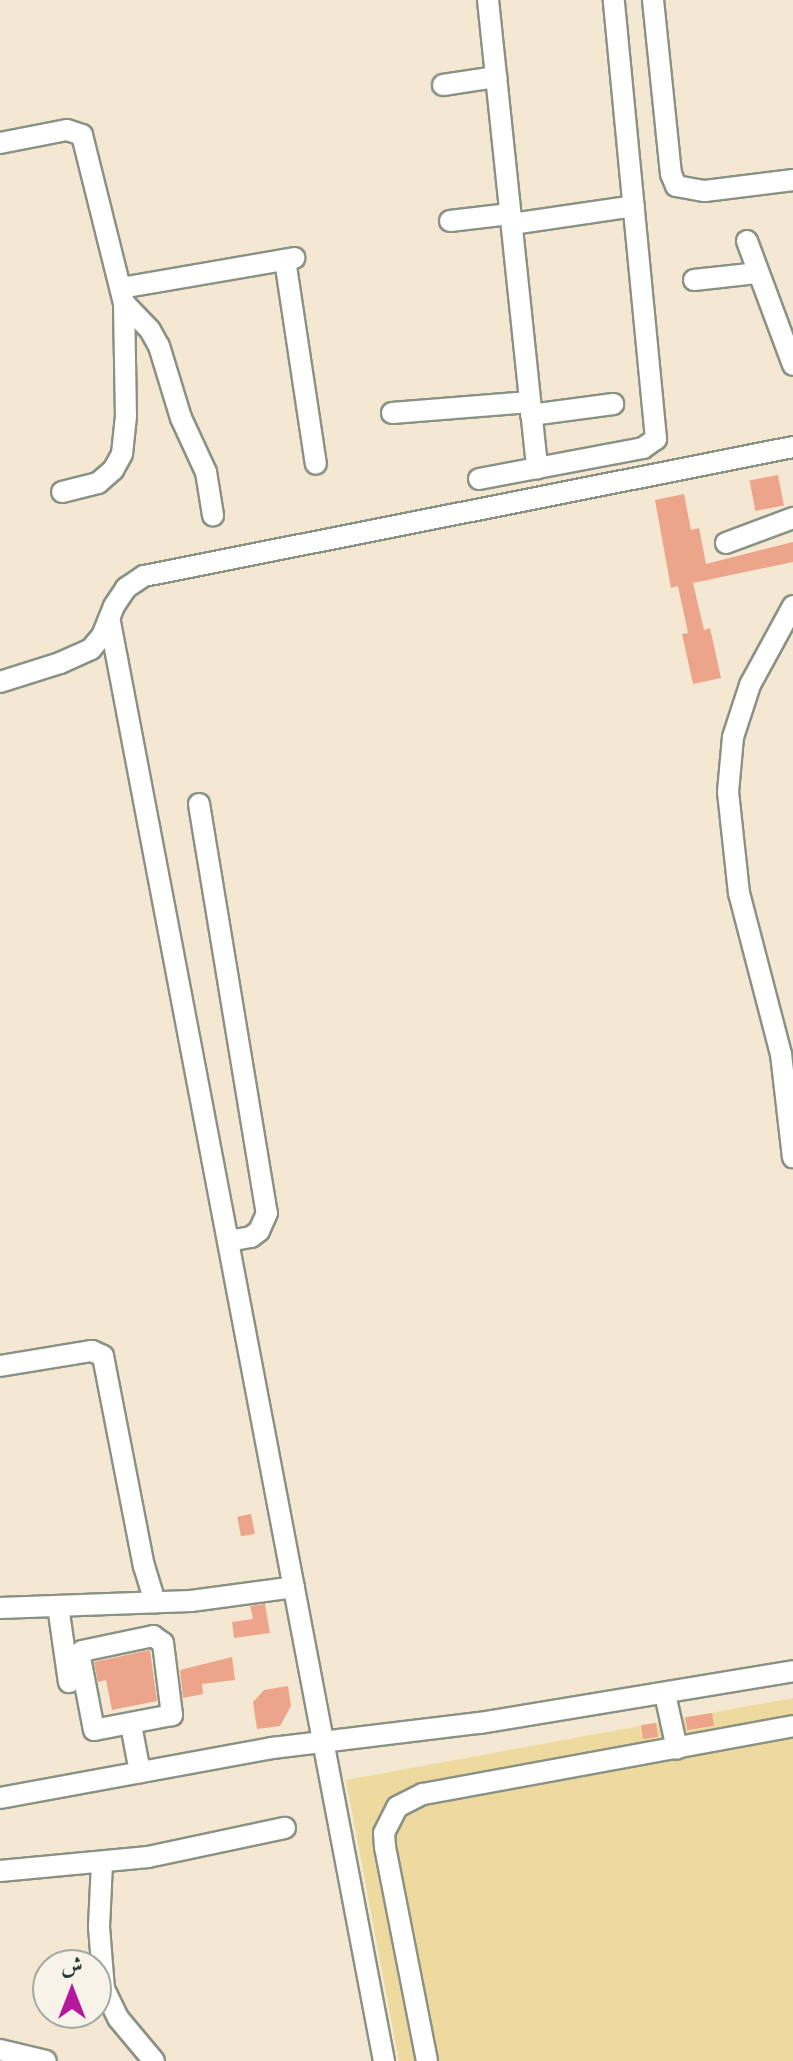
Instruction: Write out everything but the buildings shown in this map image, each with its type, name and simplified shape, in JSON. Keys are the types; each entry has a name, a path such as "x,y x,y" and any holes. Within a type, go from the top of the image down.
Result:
{"street":[{"path":"488,0 537,468"},
{"path":"479,479 643,448 656,439 614,0"},
{"path":"653,0 671,174 676,186 705,191 793,180"},
{"path":"443,85 496,77"},
{"path":"0,143 67,130 82,135 123,295 126,416 122,454 113,470 98,483 62,492"},
{"path":"450,221 511,219 634,206"},
{"path":"747,241 793,365"},
{"path":"123,295 290,259 316,464"},
{"path":"694,280 757,273"},
{"path":"123,295 159,346 181,418 206,472 213,515"},
{"path":"392,413 613,404"},
{"path":"0,682 77,657 91,649 110,622 114,606 126,588 144,576 793,447"},
{"path":"726,543 793,518"},
{"path":"793,606 750,685 733,737 728,792 739,893 787,1053 793,1157"},
{"path":"110,622 384,2061"},
{"path":"199,804 267,1213 259,1231 251,1237 228,1241"},
{"path":"0,1366 92,1351 103,1356 144,1566 155,1602"},
{"path":"0,1608 217,1599 294,1587"},
{"path":"58,1606 69,1682"},
{"path":"156,1636 163,1643 172,1715 131,1725 100,1730 92,1727 81,1654 85,1650 156,1636"},
{"path":"0,1798 323,1742 454,1727 793,1671"},
{"path":"665,1694 677,1749"},
{"path":"131,1725 140,1772"},
{"path":"427,2061 385,1847 389,1819 397,1807 423,1794 793,1726"},
{"path":"0,1871 102,1863 194,1849 285,1828"},
{"path":"102,1863 99,1927 104,1989 118,2018 154,2061"},
{"path":"0,2050 46,2061"}],"sand":[{"path":"793,1698 793,2061 399,2061 346,1780"}]}
